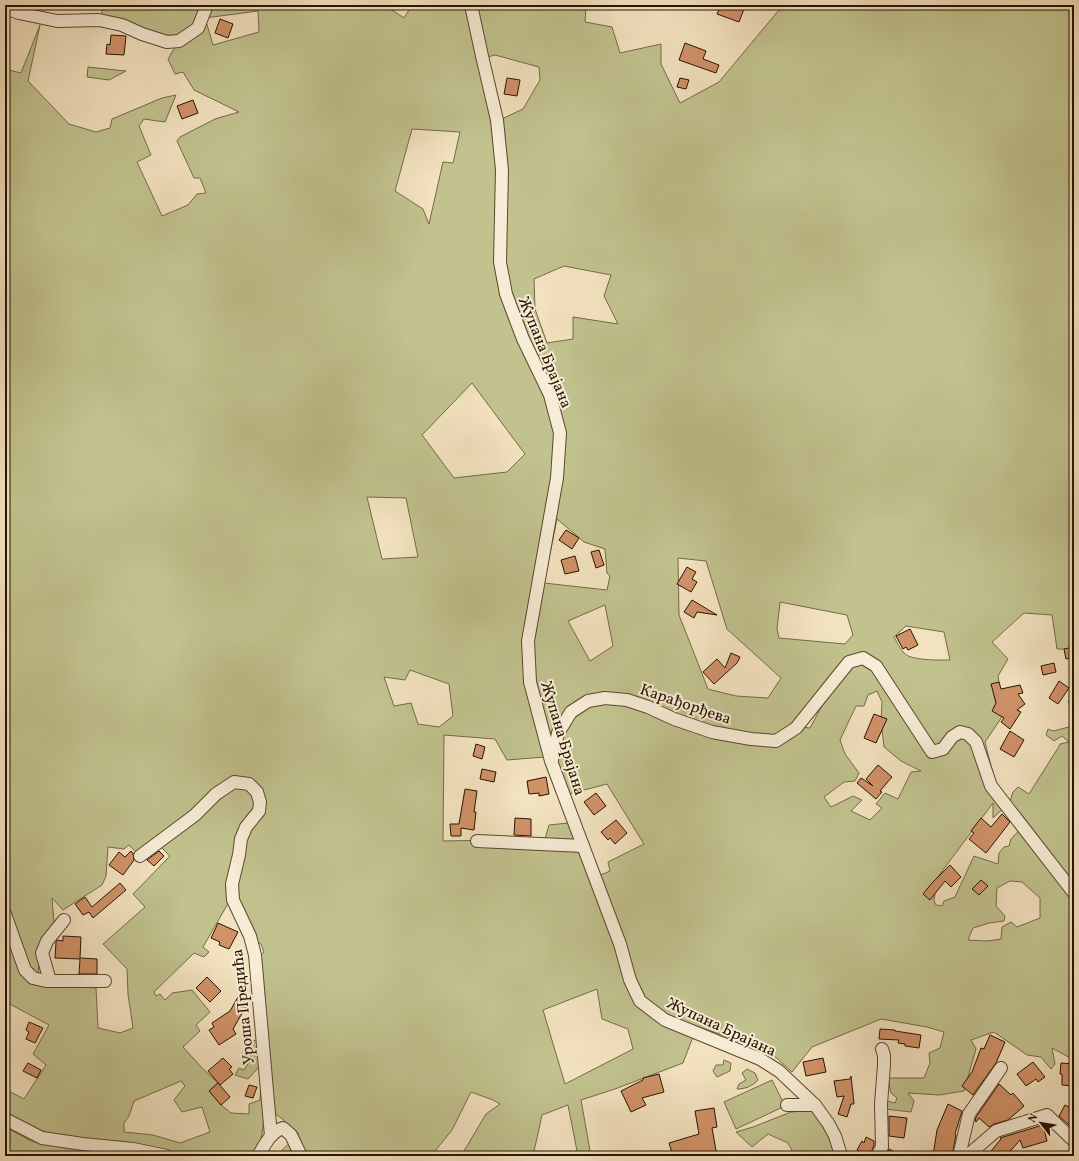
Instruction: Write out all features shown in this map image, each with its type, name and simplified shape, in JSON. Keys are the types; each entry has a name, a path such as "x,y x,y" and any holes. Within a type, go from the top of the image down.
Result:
{"street":[{"path":"5,8 19,13 56,21 99,20 122,25 142,34 167,42 179,41 198,28 207,5"},
{"name":"Жупана Брајана","path":"471,5 497,120 502,170 500,262 506,294 522,339 550,395 560,432 557,478 528,641 530,682 552,761 620,944 630,980 640,1001 665,1020 743,1052 779,1071 815,1105 828,1122 835,1136 840,1156"},
{"name":"Карађорђева","path":"552,761 558,733 571,712 588,701 605,698 627,700 648,707 674,719 712,732 750,739 776,740 796,728 849,662 863,658 876,666 932,752 943,749 952,737 960,732 968,734 976,742 991,786 1074,893"},
{"name":"Уроша Предића","path":"140,856 195,815 216,794 234,782 249,784 257,792 260,802 259,811 246,827 241,839 232,884 233,900 250,936 255,955 271,1136"},
{"path":"477,841 583,846"},
{"path":"5,914 25,970 33,978 50,981 105,981"},
{"path":"50,981 42,953 47,941 64,920"},
{"path":"877,1156 882,1148 881,1104 884,1065 884,1055 882,1049"},
{"path":"959,1156 969,1114 1001,1068"},
{"path":"787,1106 815,1105"},
{"path":"967,1156 996,1131 1047,1115 1074,1141"},
{"path":"5,1119 42,1138 133,1149 168,1156"},
{"path":"258,1156 275,1130 282,1128 291,1135 301,1156"}],"green space":[{"path":"102,5 376,5 389,8 404,18 412,5 465,5 493,123 523,109 540,80 539,67 495,55 488,57 476,5 586,5 585,22 612,27 620,53 661,44 661,64 680,103 719,82 783,5 1074,5 1074,649 1057,649 1052,615 1024,613 992,642 1008,659 998,676 1003,705 1010,705 985,742 996,786 1010,801 1013,792 1018,787 1029,794 1060,744 1069,742 1062,736 1054,741 1046,735 1048,729 1053,731 1069,727 1073,706 1068,702 1072,695 1074,695 1074,852 1069,855 1074,859 1074,1060 1052,1048 1055,1064 1051,1069 1041,1057 1027,1055 994,1032 971,1040 976,1049 964,1091 939,1095 908,1093 914,1101 911,1112 876,1108 879,1099 895,1103 897,1098 891,1093 888,1078 924,1078 930,1063 929,1053 940,1048 944,1032 927,1027 881,1019 812,1047 792,1072 771,1053 697,1026 683,1063 615,1089 581,1100 591,1156 578,1156 568,1105 542,1115 533,1156 461,1156 486,1114 500,1104 471,1092 452,1130 431,1156 278,1156 279,1153 299,1134 272,1112 264,1113 263,1130 260,1142 255,1152 251,1156 190,1155 151,1148 44,1135 7,1118 11,1130 31,1141 49,1145 110,1151 141,1156 5,1156 5,1089 24,1099 46,1065 33,1054 49,1025 6,1002 5,1003 5,69 21,73 40,25 28,81 69,124 96,132 110,128 112,119 162,98 176,95 165,122 144,119 139,126 151,155 137,162 162,216 188,205 197,194 206,193 200,178 194,178 177,141 180,137 215,119 239,112 194,90 183,72 175,74 168,59 177,44 102,15","holes":["258,11 259,32 213,45 205,18","412,129 460,132 453,163 443,162 429,224 423,209 395,191","564,266 611,275 604,296 618,324 573,317 573,339 547,343 535,309 534,279","472,383 525,454 507,472 454,478 422,435","367,497 406,498 418,557 382,559","557,519 584,542 605,549 607,573 610,576 607,590 544,583","678,558 706,561 727,629 781,678 768,698 736,696 708,689 679,615","780,602 847,615 853,635 845,644 779,638 777,629","605,605 613,646 590,661 568,621","906,626 944,632 950,660 926,660 908,656 901,650 894,637","410,670 449,684 453,716 439,727 418,724 411,703 394,706 384,677 405,680","877,691 882,702 881,722 884,747 901,761 921,771 911,772 898,799 885,793 876,804 882,808 870,820 851,811 862,800 853,796 831,807 824,797 844,782 855,781 859,773 845,754 840,740 856,706 864,706 868,695","827,696 810,728 792,726","444,735 495,739 507,760 544,757 569,794 607,784 644,844 608,862 610,871 601,875 568,823 549,825 545,839 443,841","1010,802 1027,822 1011,839 1009,846 1004,847 999,853 998,864 974,856 955,897 944,901 942,906 936,905 934,901 937,878 993,803 993,818","129,845 137,853 160,846 170,856 133,894 145,907 103,944 127,969 128,994 133,1028 120,1033 98,1028 96,988 39,984 38,948 54,923 52,898 63,910 102,885 106,876 108,847 124,849","1010,881 1022,882 1040,898 1040,918 1017,927 1011,922 1002,927 1001,939 987,941 968,940 973,928 989,923 1004,921 1005,916 996,906 997,888","230,900 253,939 261,944 264,952 258,957 265,995 261,1000 267,1038 252,1041 248,1049 251,1052 249,1062 244,1070 239,1068 235,1075 248,1079 258,1068 268,1072 261,1080 260,1100 249,1104 249,1114 231,1113 221,1105 209,1091 218,1083 183,1047 200,1031 196,1025 210,1012 192,990 172,993 165,1000 160,994 156,996 154,992 194,953 204,957 209,952 203,947","597,989 602,1019 628,1029 633,1049 565,1084 543,1010","181,1081 185,1086 174,1100 182,1112 202,1107 210,1132 180,1143 153,1135 124,1132 124,1123 129,1116 134,1101"]},
{"path":"88,67 126,71 109,80 87,77"},
{"path":"724,1060 731,1063 730,1071 717,1077 713,1071 716,1065 723,1065"},
{"path":"747,1069 755,1073 758,1080 749,1087 737,1089 739,1084 746,1080 742,1073"},
{"path":"772,1080 785,1106 736,1129 724,1102"},
{"path":"815,1110 830,1130 837,1156 795,1156 788,1143 768,1134 752,1147 736,1132 791,1112"}],"building":[{"path":"721,5 734,5 744,9 739,22 717,14"},
{"path":"220,19 233,24 228,38 215,33"},
{"path":"111,35 126,36 124,55 106,54 107,44 110,45"},
{"path":"685,43 706,51 703,59 719,65 716,73 679,60"},
{"path":"507,78 520,80 517,96 504,94"},
{"path":"680,78 689,80 686,89 677,87"},
{"path":"193,100 198,113 182,119 177,106"},
{"path":"566,530 579,538 572,549 559,540"},
{"path":"599,550 604,565 596,568 591,552"},
{"path":"575,556 579,571 565,574 561,560"},
{"path":"687,567 696,572 692,579 697,582 691,592 677,584"},
{"path":"692,600 717,615 697,612 694,618 684,612"},
{"path":"910,629 918,645 908,650 906,647 903,649 896,636"},
{"path":"1074,647 1074,658 1066,659 1064,649"},
{"path":"731,653 740,657 737,663 714,684 703,672 717,659 725,668"},
{"path":"1054,663 1056,672 1043,675 1041,666"},
{"path":"1059,681 1069,688 1058,704 1049,698"},
{"path":"999,682 1001,689 1020,685 1023,693 1018,694 1025,704 1017,710 1021,712 1010,729 1001,722 1004,718 992,711 996,703 991,684"},
{"path":"874,714 887,719 876,743 864,738"},
{"path":"1010,731 1024,740 1014,757 1000,749"},
{"path":"476,744 485,747 482,759 473,756"},
{"path":"878,765 892,777 880,791 882,792 876,799 857,783 861,778 873,786 866,779"},
{"path":"482,769 496,772 494,782 480,779"},
{"path":"546,777 549,794 539,796 539,793 529,794 527,781"},
{"path":"465,789 477,791 474,812 476,812 474,830 461,828 461,836 451,836 450,824 459,824"},
{"path":"596,793 606,806 594,815 584,802"},
{"path":"1002,814 1010,822 986,853 969,839 974,833 971,831 981,818 991,827"},
{"path":"515,818 531,819 531,836 514,835"},
{"path":"616,820 627,833 615,844 610,838 608,840 601,832"},
{"path":"131,851 133,853 134,860 123,875 109,865 119,852 125,857"},
{"path":"159,851 164,856 154,866 147,860"},
{"path":"950,865 961,877 951,887 945,881 930,900 923,894"},
{"path":"981,880 988,886 979,895 972,889"},
{"path":"120,883 126,890 93,918 89,912 83,915 75,904 85,897 92,907"},
{"path":"218,923 238,932 229,949 219,945 220,942 211,938"},
{"path":"63,936 81,937 80,958 97,959 97,974 79,974 80,959 55,958 56,942 57,940 63,941"},
{"path":"207,977 221,991 210,1002 196,988"},
{"path":"238,997 248,1003 233,1029 236,1034 219,1045 209,1030 214,1027 212,1023 230,1011"},
{"path":"29,1022 43,1028 35,1043 26,1039 29,1032 26,1030"},
{"path":"880,1029 921,1035 919,1048 905,1046 905,1044 898,1043 899,1040 879,1039"},
{"path":"990,1035 1005,1042 996,1063 973,1095 962,1086 972,1072 981,1048 984,1049"},
{"path":"223,1058 232,1067 229,1069 233,1074 220,1085 208,1071"},
{"path":"823,1058 826,1072 806,1076 803,1062"},
{"path":"1033,1062 1045,1077 1038,1082 1036,1079 1026,1086 1017,1074"},
{"path":"28,1063 41,1070 37,1078 23,1071"},
{"path":"1061,1063 1074,1064 1074,1086 1062,1085 1062,1074 1060,1074"},
{"path":"659,1074 664,1092 642,1098 646,1105 631,1112 621,1091 643,1080 643,1078"},
{"path":"851,1076 854,1104 851,1104 847,1117 838,1114 844,1096 837,1097 834,1081 850,1079"},
{"path":"218,1083 230,1097 221,1105 209,1091"},
{"path":"999,1084 1011,1095 1013,1093 1024,1106 1008,1120 989,1127 979,1118 976,1122 976,1117"},
{"path":"249,1085 257,1087 253,1098 245,1096"},
{"path":"948,1104 962,1111 955,1134 952,1156 933,1156 937,1130"},
{"path":"1065,1105 1074,1110 1074,1118 1070,1126 1059,1116"},
{"path":"714,1108 717,1127 712,1128 717,1156 673,1156 669,1143 699,1134 695,1111"},
{"path":"889,1116 907,1118 904,1138 889,1136"},
{"path":"1043,1125 1047,1141 1023,1148 1020,1140 1006,1156 987,1156 1001,1139 1000,1138"},
{"path":"866,1137 874,1141 870,1156 857,1150 862,1141 864,1143"},
{"path":"889,1149 903,1156 886,1156"}]}
